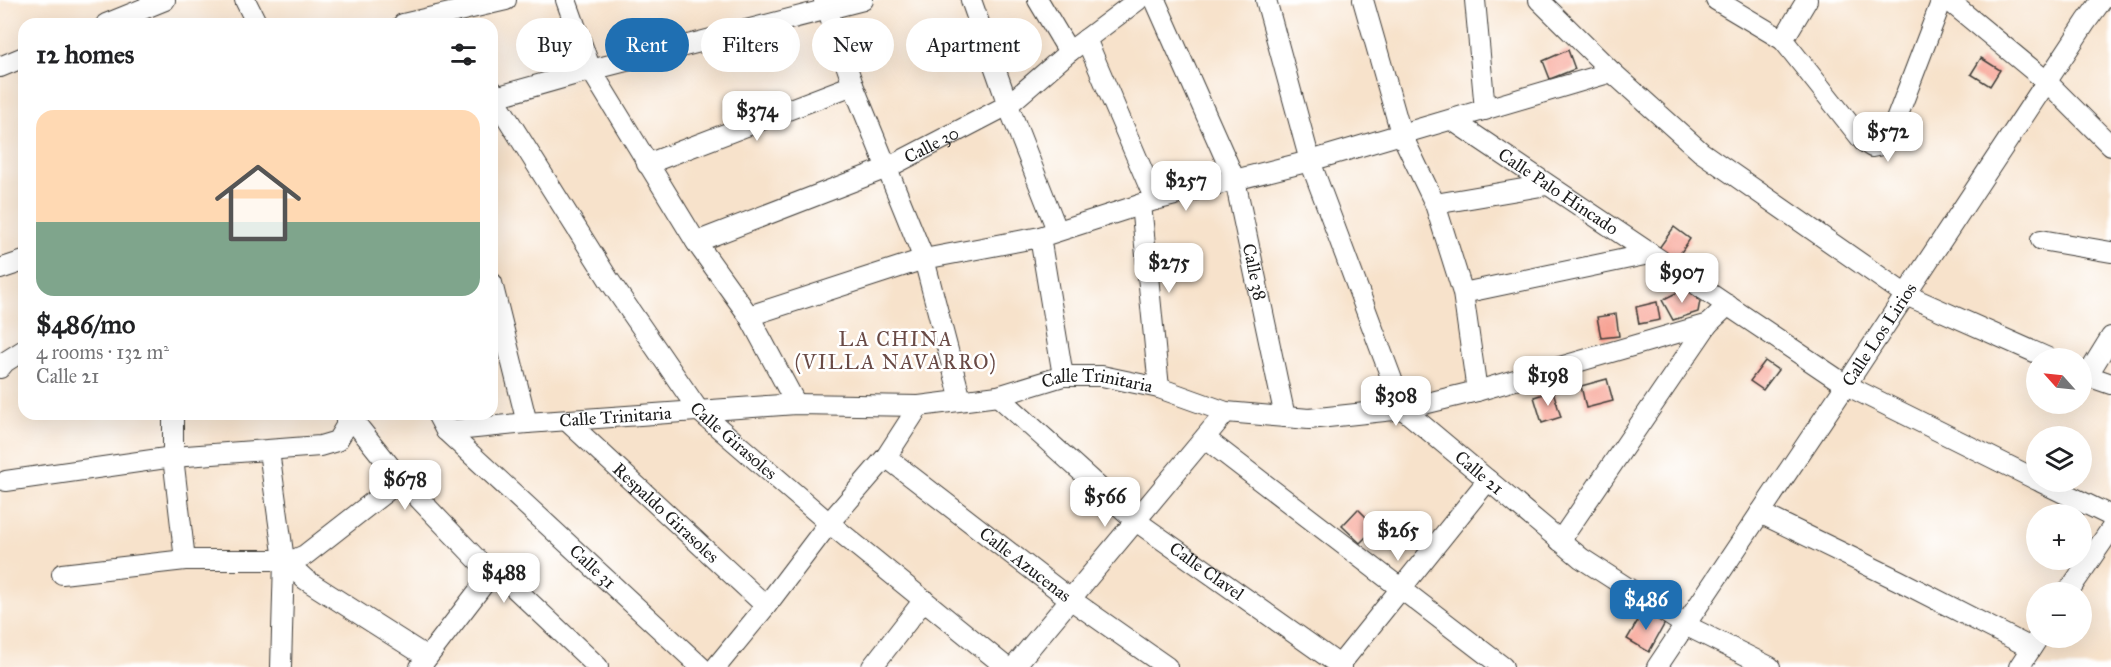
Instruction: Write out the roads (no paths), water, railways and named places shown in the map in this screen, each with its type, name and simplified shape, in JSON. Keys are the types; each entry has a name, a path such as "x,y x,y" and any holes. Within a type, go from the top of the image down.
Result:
{"street":[{"path":"121,18 165,0"},
{"path":"245,0 254,18"},
{"path":"434,18 470,11 506,0"},
{"path":"566,0 572,18"},
{"path":"593,69 825,4 863,0"},
{"path":"971,0 1008,105 1048,233 1063,376"},
{"path":"1038,0 1069,52"},
{"name":"Calle 30","path":"696,242 887,168 1008,105 1069,52 1138,0"},
{"name":"Calle 38","path":"1155,0 1234,180 1285,417"},
{"name":"Calle 21","path":"1266,0 1310,161 1403,409 1581,558 1685,625 1770,667"},
{"path":"1363,0 1401,133 1435,204 1463,293 1477,392"},
{"path":"1474,0 1485,111"},
{"path":"1539,0 1612,72 1701,152 1906,295 2026,348"},
{"path":"1716,0 1783,40 1863,141 1872,147 1882,145 1891,132 1942,0"},
{"path":"1783,40 1807,0"},
{"path":"1948,0 2046,81 2111,146"},
{"name":"Calle Los Lirios","path":"1657,667 2102,0"},
{"path":"825,4 853,85 924,259 961,400"},
{"path":"1086,39 1148,202 1159,388"},
{"path":"0,67 18,60"},
{"path":"498,94 583,72"},
{"path":"592,72 696,242 749,316 796,404"},
{"path":"749,316 924,259 1048,233 1148,202 1310,161 1612,72"},
{"path":"647,164 853,85"},
{"name":"Calle Girasoles","path":"498,103 609,280 699,411 829,523 1005,667"},
{"name":"Calle Palo Hincado","path":"1452,120 1846,385 2026,475"},
{"path":"1435,204 1547,185"},
{"path":"2041,240 2111,252"},
{"path":"1463,293 1649,254"},
{"path":"0,269 18,263"},
{"name":"Calle Trinitaria","path":"442,423 567,421 796,404 919,406 998,396 1063,376 1102,376 1159,388 1226,412 1309,419 1403,409 1477,392 1708,324 1728,305"},
{"path":"498,307 527,423"},
{"path":"1560,541 1708,324"},
{"path":"2092,365 2111,337"},
{"path":"0,368 18,354"},
{"path":"2092,377 2111,384"},
{"name":"Calle Clavel","path":"998,396 1136,520 1340,666"},
{"path":"716,667 829,523 886,458 919,406"},
{"path":"1014,667 1206,439 1226,412"},
{"path":"173,420 173,457 185,560"},
{"path":"6,481 173,457 320,446 337,441 346,426 346,420"},
{"path":"352,420 401,480 495,578"},
{"name":"Respaldo Girasoles","path":"567,421 766,606"},
{"name":"Calle 31","path":"442,423 701,667"},
{"path":"1206,439 1503,667"},
{"path":"269,451 284,560 281,667"},
{"name":"Calle Azucenas","path":"886,458 1070,599 1167,667"},
{"path":"62,574 185,560 296,559 401,480"},
{"path":"1340,666 1488,480"},
{"name":"Calle Palo Hincado","path":"2062,492 2111,516"},
{"path":"1760,513 2026,639"},
{"path":"2075,582 2111,529"},
{"path":"284,560 306,580 423,662 486,581 495,578 506,580 588,664"},
{"path":"872,667 924,600"},
{"path":"2019,667 2032,648"}],"district":[{"name":"LA CHINA (VILLA NAVARRO)","path":"896,350"}]}
